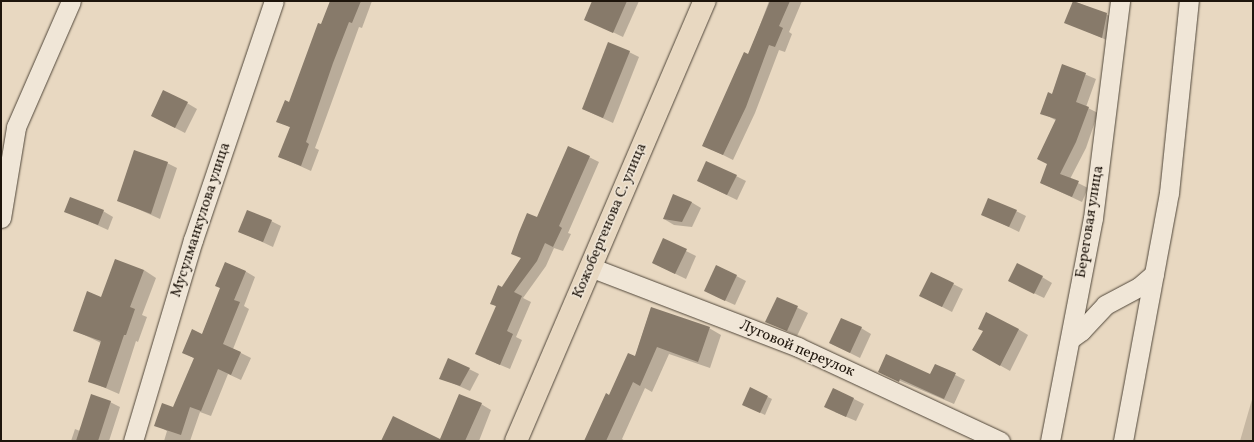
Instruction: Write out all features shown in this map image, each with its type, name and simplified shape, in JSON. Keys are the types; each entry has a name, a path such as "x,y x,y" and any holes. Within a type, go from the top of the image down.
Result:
{"main road":[{"name":"Кожобергенова С. улица","path":"516,441 705,1"}],"street":[{"path":"1,218 16,127 71,1"},
{"name":"Мусулманкулова улица","path":"132,441 193,240 274,1"},
{"name":"Береговая улица","path":"1050,441 1093,218 1120,1"},
{"path":"1122,441 1169,193 1189,1"},
{"name":"Луговой переулок","path":"590,267 798,347 1000,441"},
{"path":"1070,339 1081,331 1105,305 1139,287 1154,274"}],"shaded area":[{"path":"1253,396 1253,441 1240,441"}],"building":[{"path":"330,1 361,1 352,23 349,22 333,63 306,142 309,144 301,166 278,157 290,127 276,122 285,100 289,102 318,23 321,24"},
{"path":"592,1 627,1 613,33 584,20"},
{"path":"770,1 790,1 779,26 783,28 775,47 769,45 746,107 723,155 702,146 744,52 748,54"},
{"path":"1073,1 1107,13 1102,38 1064,23"},
{"path":"608,42 630,51 603,118 582,109"},
{"path":"1062,64 1086,73 1076,102 1089,107 1076,142 1060,174 1079,181 1072,197 1040,183 1047,164 1037,159 1056,119 1040,114 1048,92 1052,94"},
{"path":"163,90 188,102 175,128 151,116"},
{"path":"568,146 590,156 559,226 562,228 553,247 545,243 537,261 514,292 522,296 507,331 513,334 500,365 475,354 496,306 490,304 498,285 502,287 521,258 511,254 519,232 527,213 537,217"},
{"path":"134,150 168,162 151,214 117,201"},
{"path":"706,161 737,175 727,195 697,181"},
{"path":"673,194 692,202 682,222 663,219"},
{"path":"70,197 104,210 98,225 64,212"},
{"path":"988,198 1017,210 1009,227 981,215"},
{"path":"247,210 272,220 263,242 238,232"},
{"path":"663,238 687,249 675,274 652,263"},
{"path":"115,259 144,270 130,307 135,309 126,335 124,335 106,388 88,382 101,341 73,331 87,291 101,297"},
{"path":"225,262 246,271 234,300 240,302 223,344 241,352 231,375 218,369 201,411 190,407 181,435 154,426 162,403 173,407 194,358 182,353 192,329 202,334 220,288 215,286"},
{"path":"1017,263 1043,276 1034,294 1008,281"},
{"path":"716,265 737,275 725,301 704,291"},
{"path":"931,272 954,283 942,307 919,296"},
{"path":"777,297 798,306 787,331 765,322"},
{"path":"651,307 710,327 698,362 657,347 640,386 633,382 606,441 584,441 606,393 609,395 628,353 635,356"},
{"path":"986,312 1019,329 1000,366 972,350 983,331 978,329"},
{"path":"841,318 862,327 850,353 829,343"},
{"path":"886,354 930,374 935,364 956,373 944,399 900,379 899,382 878,372"},
{"path":"448,358 470,368 460,386 439,379"},
{"path":"750,387 768,396 760,413 742,405"},
{"path":"833,388 854,398 846,417 824,407"},
{"path":"91,394 111,401 98,441 76,441"},
{"path":"459,394 482,403 465,441 381,441 393,416 440,439"}]}
